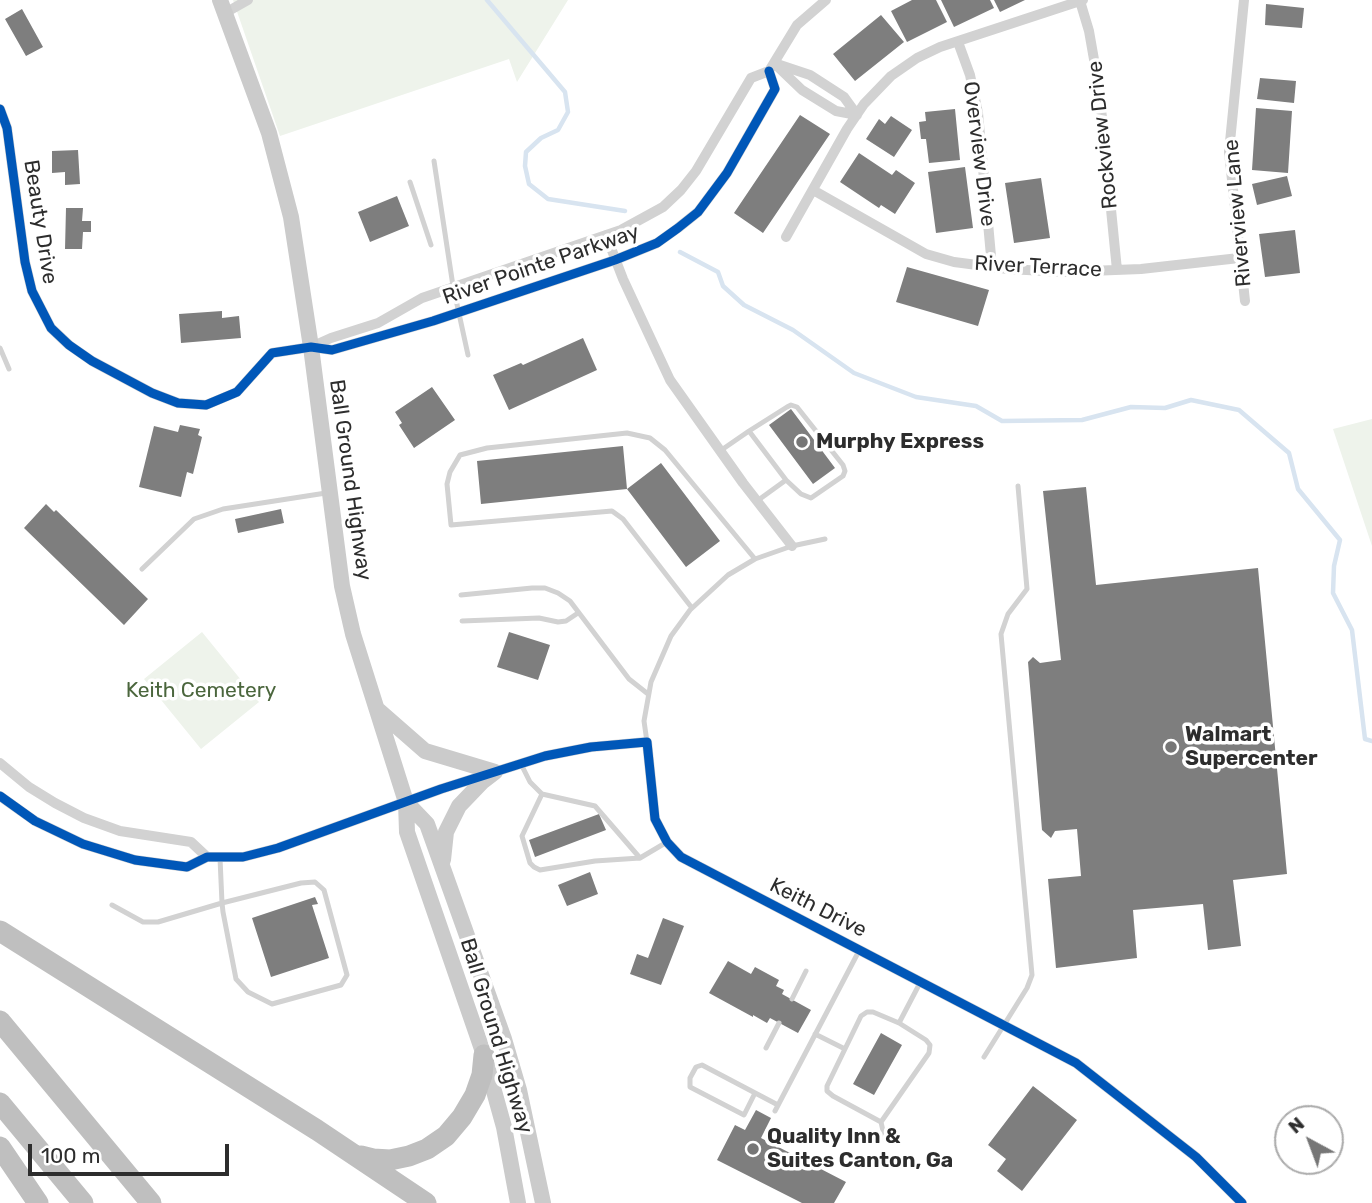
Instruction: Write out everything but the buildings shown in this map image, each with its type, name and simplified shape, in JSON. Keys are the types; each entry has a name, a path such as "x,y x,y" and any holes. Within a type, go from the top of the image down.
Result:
{"highway":[{"path":"0,931 426,1203"},
{"path":"0,1021 151,1203"},
{"path":"351,1153 373,1159 409,1156 427,1149 446,1136 463,1117 475,1095 482,1075 484,1055"},
{"path":"0,1103 83,1203"},
{"path":"0,1147 38,1203"}],"main road":[{"name":"Ball Ground Highway","path":"222,6 269,133 298,255 342,586 353,634 407,802 407,832 484,1055 504,1127 518,1203"},
{"path":"377,709 425,751 495,772"},
{"path":"443,866 443,844 451,819 470,793 495,772"},
{"name":"Ball Ground Highway","path":"407,802 428,824 504,1039 519,1090 543,1203"}],"street":[{"path":"222,6 248,0"},
{"name":"River Pointe Parkway","path":"311,347 378,323 422,298 453,286 606,235 641,220 663,206 681,190 696,171 751,78 772,67 797,25 826,0"},
{"name":"Riverview Lane","path":"1244,0 1229,152 1245,301"},
{"path":"786,237 857,115 882,85 901,69 930,52 1081,1"},
{"name":"Rockview Drive","path":"1081,1 1090,31 1100,88 1117,270"},
{"name":"Overview Drive","path":"958,42 970,75 978,113 992,267"},
{"path":"772,67 810,75 844,97 857,115"},
{"name":"River Pointe Parkway","path":"311,347 332,349 458,313 615,260 656,243 678,228 713,194 775,89 772,67"},
{"name":"Beauty Drive","path":"0,109 7,128 25,262 32,291 51,328 69,345 92,361 152,393 178,403 206,405 237,393 266,354 311,347"},
{"name":"River Terrace","path":"813,190 926,254 954,262 1064,272 1117,270 1239,258"},
{"path":"606,235 661,363 720,451 792,546"},
{"path":"0,796 36,821 63,835 116,855 187,867 207,857 243,857 265,852 521,763 591,747 647,742"},
{"name":"Keith Drive","path":"647,742 655,819 667,842 681,857 1076,1063 1196,1157 1242,1203"},
{"path":"0,763 29,787 84,818 120,831 191,842 207,857"}],"lane":[{"path":"434,161 453,286 468,355"},
{"path":"410,182 431,245"},
{"path":"0,348 9,369"},
{"path":"720,451 749,431 791,405 797,407 843,465 844,476 811,498 801,494 786,480 749,431"},
{"path":"692,608 623,519 612,511 451,525 447,484 450,472 460,455 487,447 627,433 650,438 665,450 755,559"},
{"path":"757,500 786,480"},
{"path":"984,1057 1027,988 1032,975 1001,634 1008,614 1027,589 1018,486"},
{"path":"142,569 194,519 223,509 329,493"},
{"path":"647,742 644,720 648,694 662,652 692,608 728,575 755,559 825,538"},
{"path":"461,595 545,588 564,596 622,672 648,694"},
{"path":"462,621 539,618 558,622 566,621 579,613"},
{"path":"521,763 530,782 542,794 595,806 640,858"},
{"path":"542,794 522,836 534,867 540,870 595,861 640,858 667,842"},
{"path":"111,905 143,922 158,922 222,903 300,883 315,882 324,890 347,975 341,985 272,1004 248,992 236,979 222,903 220,858"},
{"path":"755,1093 744,1115 690,1087 690,1078 696,1067 702,1065 755,1093 776,1108 860,949"},
{"path":"792,999 806,971"},
{"path":"899,1023 921,981"},
{"path":"881,1122 827,1091 861,1016 867,1012 899,1023 930,1045 929,1053 881,1122 884,1140"},
{"path":"766,1048 779,1023"},
{"path":"815,1034 845,1049"}],"green space":[{"path":"233,0 568,0 517,82 509,59 280,136"},
{"path":"1372,419 1372,546 1333,429"},
{"name":"Keith Cemetery","path":"202,632 259,702 201,749 144,679"}],"waterway":[{"path":"487,0 565,92 568,112 558,130 541,138 526,152 525,166 529,184 548,199 625,211"},
{"path":"680,252 718,272 723,286 744,305 793,330 854,373 916,397 976,406 1002,421 1082,420 1131,407 1165,408 1191,400 1239,410 1289,453 1298,489 1340,540 1334,566 1333,593 1352,630 1365,739 1372,741"}],"cycle path":[{"path":"0,109 7,128 25,262 32,291 51,328 92,361 152,393 178,403 206,405 237,392 272,353 311,347 332,350 433,321 615,260 657,243 698,212 727,173 775,89 769,71"},
{"path":"0,796 35,821 83,844 135,860 187,867 207,857 243,857 278,848 441,789 545,756 591,747 647,742 655,819 667,842 681,857 1076,1063 1196,1157 1242,1203"}],"place":[{"name":"Murphy Express","path":"802,442"},
{"name":"Walmart Supercenter","path":"1171,747"},
{"name":"Quality Inn & Suites Canton, Ga","path":"753,1149"}]}
